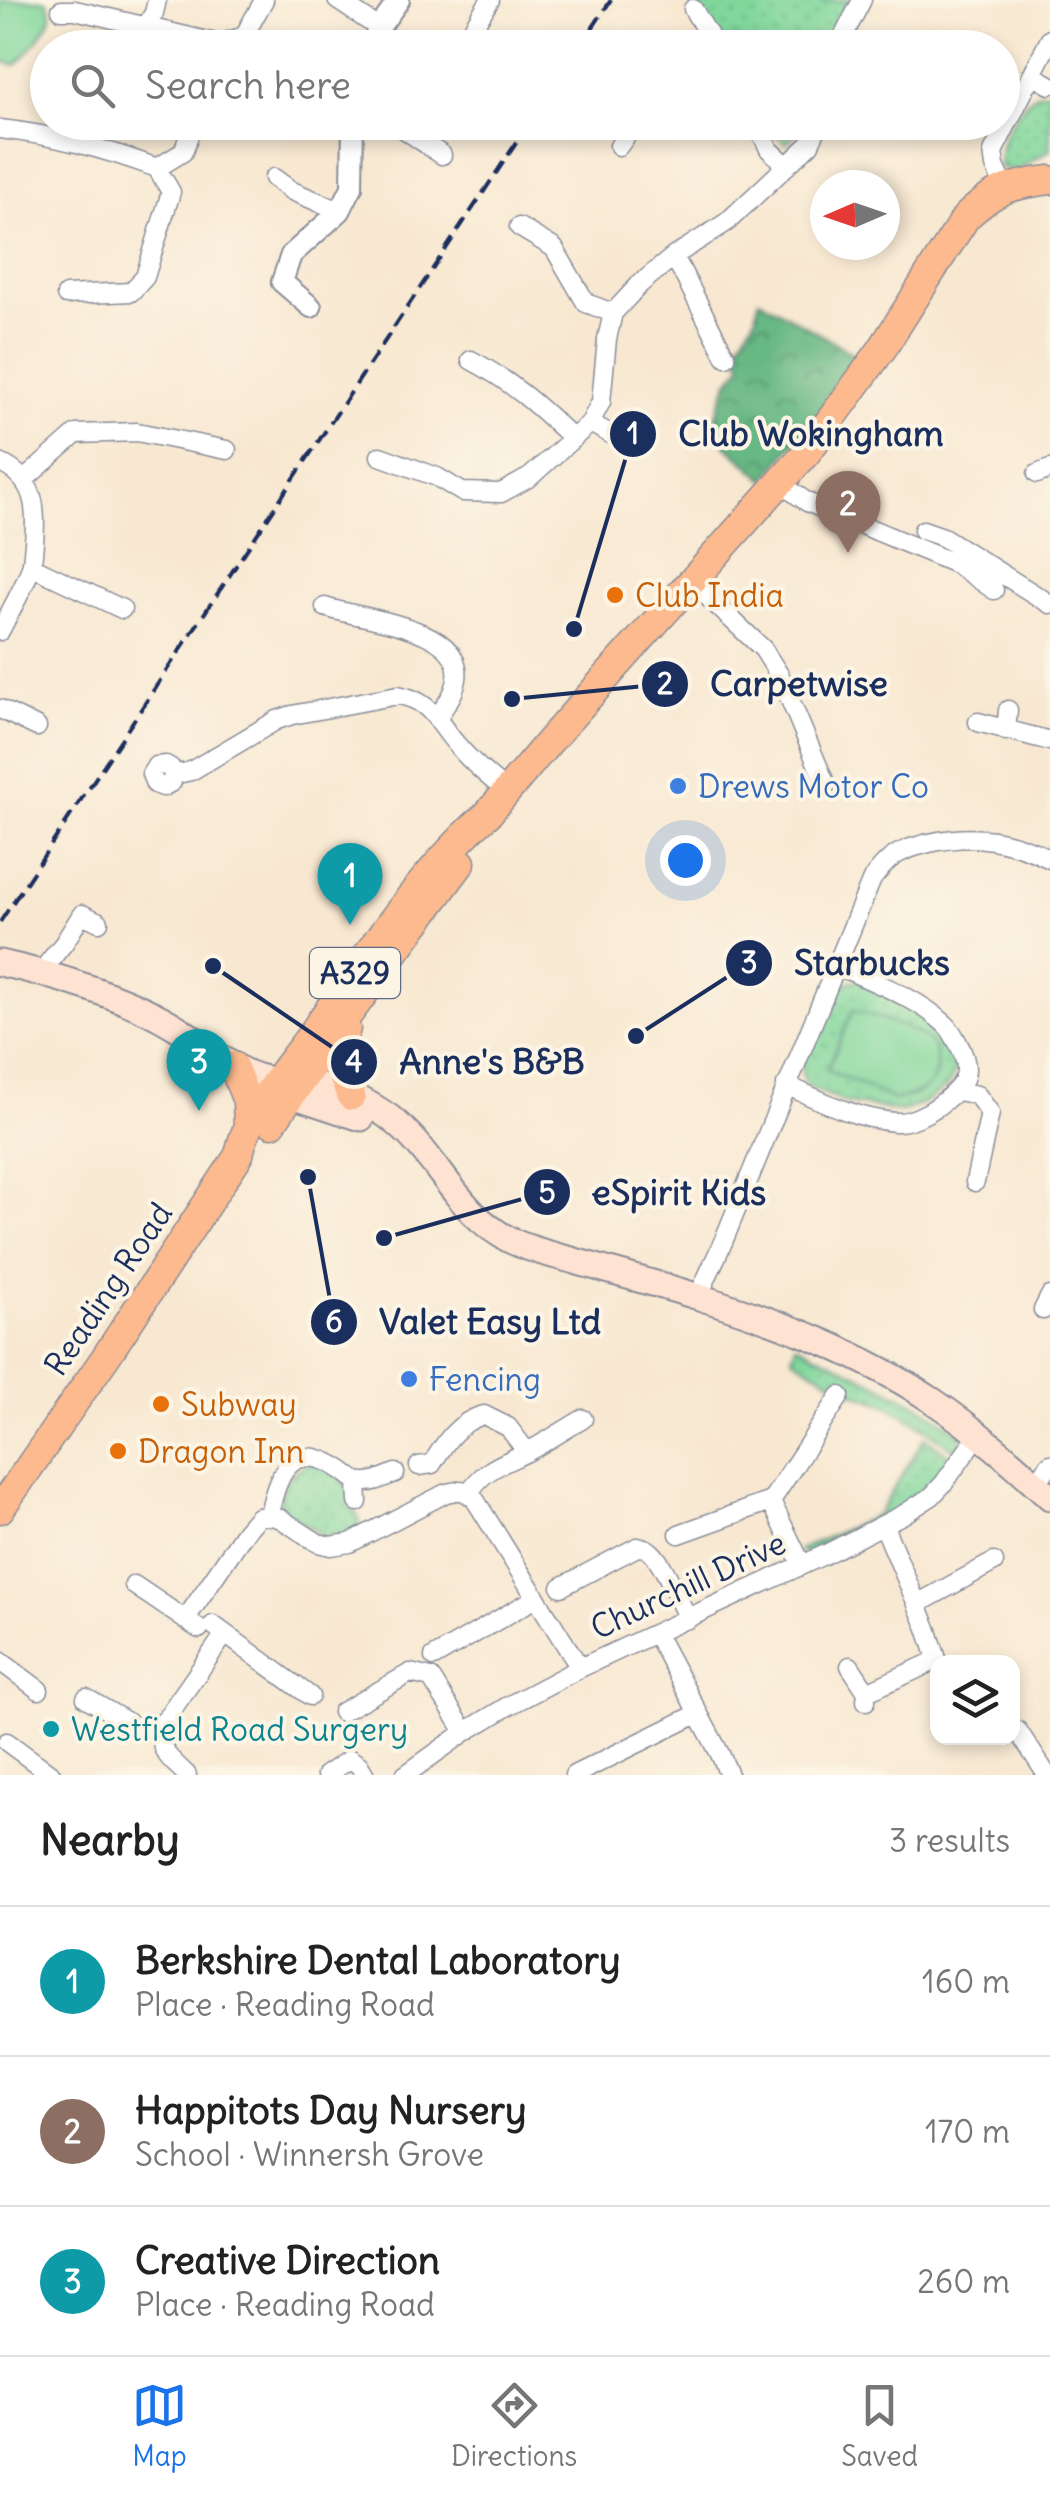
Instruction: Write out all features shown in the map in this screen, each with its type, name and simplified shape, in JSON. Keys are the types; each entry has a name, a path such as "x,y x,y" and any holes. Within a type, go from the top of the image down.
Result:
{"main road":[{"name":"Reading Road","path":"0,1509 239,1156 260,1140 416,889 697,586 860,381 966,218 982,202 1050,160"},
{"path":"1014,185 1050,180"},
{"name":"Reading Road","path":"239,1156 248,1128 290,1087 352,1009 471,850 482,834 487,815"},
{"path":"18,968 143,1009 233,1066 362,1119 439,1172"},
{"path":"351,1096 336,1055 352,1009"},
{"path":"233,1066 248,1101 248,1128"},
{"path":"290,1087 320,1086 368,1103 416,1142 478,1218 511,1240 797,1329 931,1399 1045,1481"}],"street":[{"path":"145,27 157,0"},
{"path":"247,30 264,0"},
{"path":"337,0 366,30"},
{"path":"379,30 400,0"},
{"path":"474,26 490,0"},
{"path":"847,30 862,0"},
{"path":"692,9 705,30"},
{"path":"61,10 158,30"},
{"path":"1020,98 1050,40"},
{"path":"1032,75 1050,85"},
{"path":"0,129 30,133"},
{"path":"65,140 158,168 171,192 145,277 131,292 66,296"},
{"path":"158,168 183,152 187,140"},
{"path":"311,307 282,282 291,255 340,211 352,188 353,140"},
{"path":"420,140 442,154"},
{"path":"619,146 623,140"},
{"path":"765,140 788,166"},
{"path":"380,456 437,477 462,492 501,493 530,477 590,422 601,402 613,314 640,284 674,256 727,222 812,140"},
{"path":"998,140 992,152 995,166 1014,185"},
{"path":"274,178 340,211"},
{"path":"519,227 554,248 586,303 613,314"},
{"path":"674,256 726,357"},
{"path":"471,360 531,398 573,439"},
{"path":"590,422 618,438"},
{"path":"24,480 76,434 137,432 226,450"},
{"path":"0,463 24,480 36,516 32,566 0,631"},
{"path":"780,484 807,502 958,565 994,590"},
{"path":"923,530 943,537 1050,604"},
{"path":"32,566 122,609"},
{"path":"697,586 763,649 780,676 826,785"},
{"path":"326,607 414,629 451,653 457,672 455,689 438,717"},
{"path":"174,776 191,772 277,720 398,694 424,704 438,717 456,745 506,791"},
{"path":"0,709 37,727"},
{"path":"1006,731 1008,710"},
{"path":"978,722 1050,741"},
{"path":"698,1297 872,879 894,856 919,845 953,838 994,839 1024,846 1050,859"},
{"path":"18,968 64,943 82,914 99,922"},
{"path":"786,1085 838,1108 901,1123 930,1112 958,1091 966,1076 967,1060 949,1027 918,1002 836,965"},
{"path":"958,1091 977,1094 990,1113 975,1182"},
{"path":"679,1534 771,1501 840,1396"},
{"path":"430,1470 450,1436 471,1418 484,1414 508,1427 527,1452"},
{"path":"469,1494 481,1476 583,1419"},
{"name":"Churchill Drive","path":"405,1775 465,1732 580,1668 884,1526 932,1496 979,1434"},
{"path":"270,1515 274,1488 292,1462 304,1456 320,1458 357,1482 376,1481 395,1473"},
{"path":"357,1482 358,1502"},
{"path":"187,1775 166,1755 160,1742 162,1724 245,1532 258,1517 270,1515 281,1519 306,1537 331,1546 350,1543 446,1493 462,1490 469,1494 580,1668"},
{"path":"771,1501 802,1565"},
{"path":"884,1526 935,1655"},
{"path":"561,1587 637,1547 645,1548 658,1561 688,1618"},
{"path":"917,1604 996,1562"},
{"path":"134,1585 310,1696"},
{"path":"434,1657 536,1598"},
{"path":"656,1634 729,1775"},
{"path":"0,1661 39,1690"},
{"path":"850,1666 866,1696 930,1664"},
{"path":"342,1712 410,1673 431,1678 465,1732"},
{"path":"86,1698 136,1728 160,1735"},
{"path":"574,1775 697,1714"},
{"path":"1020,1735 1041,1773"},
{"path":"6,1742 52,1775"},
{"path":"326,1775 350,1759 365,1775"}],"green space":[{"path":"0,0 46,0 51,16 44,30 30,30 30,49 15,65 0,60"},
{"path":"694,0 850,0 838,30 711,30"},
{"path":"1050,92 1050,150 1017,170 1003,169 999,165 1003,140 1020,140 1020,111 1035,95"},
{"path":"759,299 861,358 765,480 710,431 729,381 743,364 735,351 756,316"},
{"path":"858,980 913,1006 936,1026 954,1054 954,1074 949,1085 928,1101 902,1112 843,1102 807,1086 799,1065 834,985"},
{"path":"853,1010 908,1029 927,1040 936,1057 932,1082 915,1094 895,1100 827,1070"},
{"path":"796,1344 919,1405 962,1434 961,1449 957,1452 885,1404 847,1390 792,1357"},
{"path":"925,1437 954,1460 930,1489 900,1509 808,1553 799,1550 878,1515"},
{"path":"315,1462 346,1485 351,1509 364,1532 327,1538 282,1511 278,1503 287,1481 294,1472"}],"railway":[{"path":"591,30 611,0"},
{"path":"0,922 518,140"}],"place":[{"name":"Happitots Day Nursery","path":"848,553"},
{"name":"Club India","path":"615,595"},
{"name":"Club Wokingham","path":"574,629"},
{"name":"Carpetwise","path":"512,699"},
{"name":"Drews Motor Co","path":"678,786"},
{"name":"Berkshire Dental Laboratory","path":"350,925"},
{"name":"Anne's B&B","path":"213,966"},
{"name":"Starbucks","path":"636,1036"},
{"name":"Creative Direction","path":"199,1111"},
{"name":"Valet Easy Ltd","path":"308,1177"},
{"name":"eSpirit Kids","path":"384,1238"},
{"name":"Fencing","path":"409,1379"},
{"name":"Subway","path":"161,1404"},
{"name":"Dragon Inn","path":"118,1451"},
{"name":"Westfield Road Surgery","path":"51,1729"}]}
